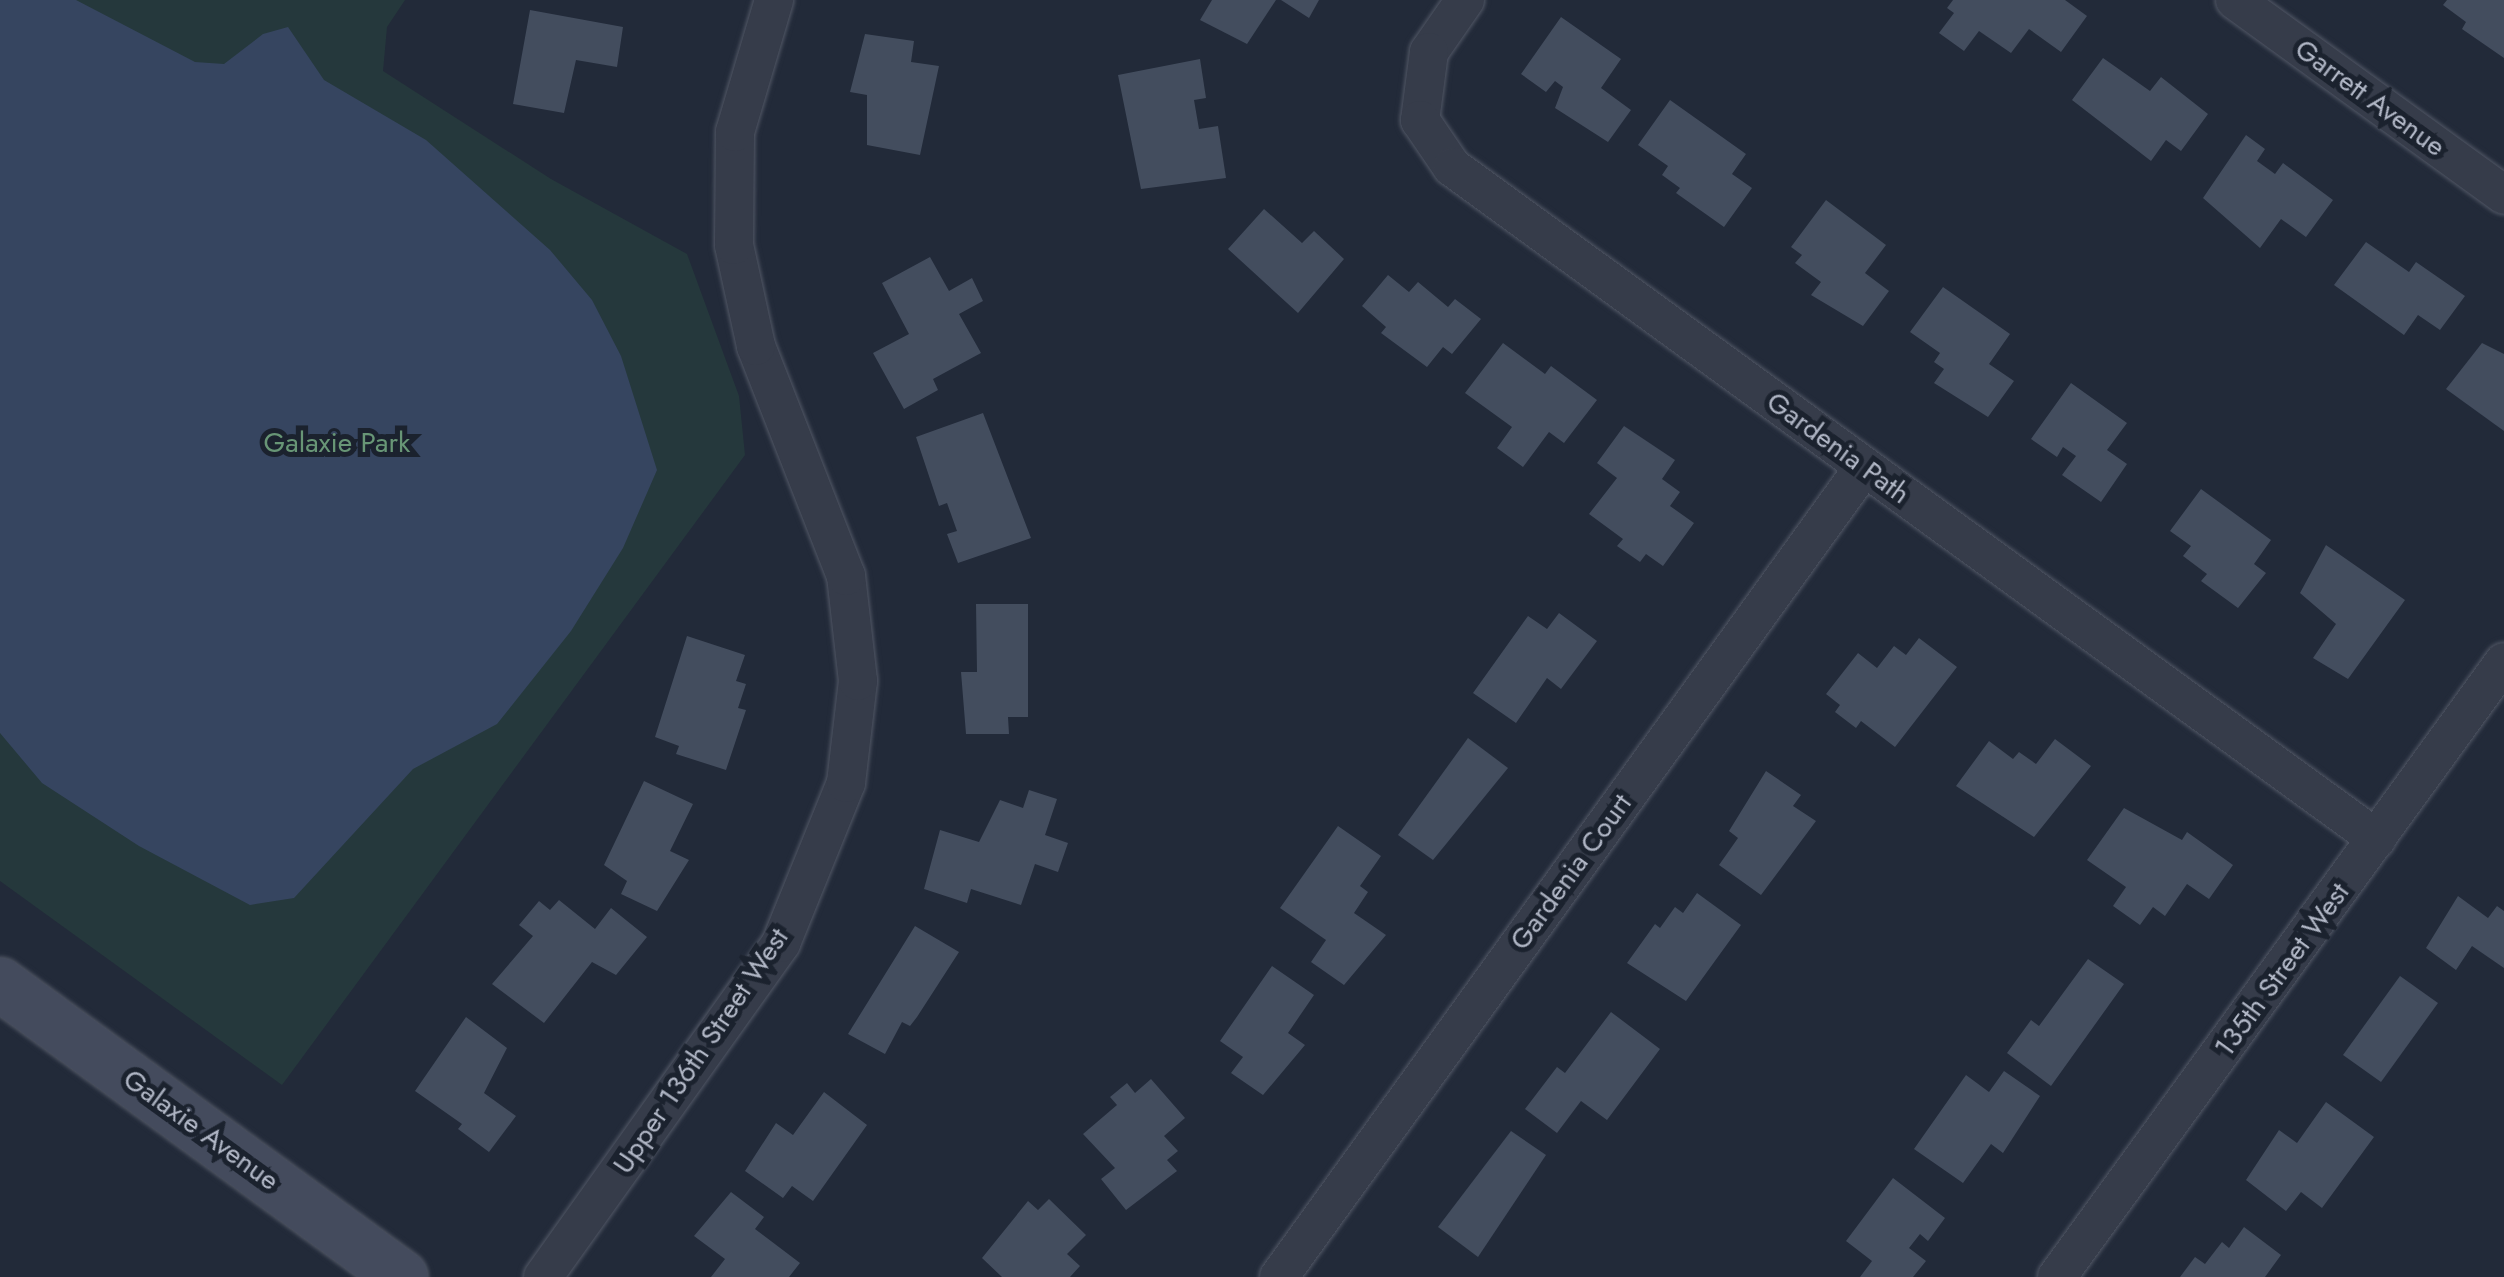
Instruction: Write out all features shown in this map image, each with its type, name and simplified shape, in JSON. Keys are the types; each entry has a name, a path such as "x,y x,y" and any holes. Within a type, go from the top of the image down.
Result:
{"street":[{"name":"Upper 136th Street West","path":"543,1277 781,943 846,783 858,681 846,576 756,346 734,245 734,132 774,0"},
{"name":"Gardenia Path","path":"1464,0 1429,52 1420,120 1452,168 2378,839"},
{"name":"Garrett Avenue","path":"2235,0 2504,195"},
{"name":"Gardenia Court","path":"1279,1277 1864,467"},
{"name":"135th Street West","path":"2057,1277 2504,662"},
{"name":"Galaxie Avenue","path":"0,984 402,1277"}],"green space":[{"name":"Galaxie Park","path":"0,0 405,0 387,27 383,71 551,179 687,254 739,396 745,455 282,1085 0,881"}],"water":[{"name":"Galaxie Park","path":"0,0 76,0 195,62 224,64 263,34 288,27 324,80 426,140 550,250 592,300 621,356 657,470 623,548 571,631 497,724 413,769 294,898 250,905 139,846 42,783 0,733"}],"building":[{"path":"1212,0 1276,0 1247,44 1200,20"},
{"path":"1281,0 1319,0 1309,18"},
{"path":"1953,0 2065,0 2087,16 2061,52 2029,29 2011,53 1979,31 1964,51 1939,33 1954,13 1947,8"},
{"path":"2447,0 2504,0 2504,58 2462,29 2466,22 2443,5"},
{"path":"530,10 623,27 617,67 576,60 564,113 513,104"},
{"path":"1561,17 1621,59 1601,88 1631,110 1608,142 1555,108 1563,87 1555,81 1546,92 1521,74"},
{"path":"865,34 914,41 911,62 939,66 920,155 867,145 867,95 850,92"},
{"path":"2103,58 2150,91 2161,77 2208,114 2181,151 2166,140 2151,161 2072,100"},
{"path":"1200,59 1206,98 1194,100 1199,129 1218,126 1226,178 1141,189 1118,75"},
{"path":"1670,100 1746,154 1732,174 1752,188 1724,227 1676,193 1680,188 1662,175 1668,166 1638,145"},
{"path":"2246,135 2265,149 2257,161 2275,174 2283,163 2333,200 2306,237 2281,219 2260,248 2203,198"},
{"path":"1826,200 1886,245 1865,273 1889,291 1863,326 1811,295 1821,282 1795,263 1802,255 1791,247"},
{"path":"1264,209 1302,243 1314,231 1344,259 1298,313 1228,249"},
{"path":"2366,242 2409,272 2416,262 2465,296 2440,330 2418,315 2404,335 2334,285"},
{"path":"930,257 949,291 972,278 983,301 959,314 981,353 933,379 938,390 904,409 873,353 909,334 882,283"},
{"path":"1388,275 1409,292 1418,282 1448,307 1455,299 1481,319 1452,354 1443,347 1427,367 1381,333 1386,327 1362,306"},
{"path":"1943,287 2010,334 1989,364 2014,381 1988,417 1934,383 1944,369 1934,362 1940,353 1910,332"},
{"path":"1503,343 1545,374 1551,366 1597,400 1564,443 1549,432 1523,467 1497,448 1512,427 1465,393"},
{"path":"2482,343 2504,354 2504,431 2446,389"},
{"path":"2071,383 2127,423 2107,450 2127,464 2101,502 2062,475 2076,456 2063,447 2057,457 2031,439"},
{"path":"983,413 1031,538 958,563 947,534 957,531 947,503 939,506 916,437"},
{"path":"1624,426 1675,460 1662,479 1680,492 1670,506 1694,523 1663,566 1646,554 1640,562 1617,546 1623,539 1589,514 1617,478 1597,463"},
{"path":"2201,489 2271,540 2254,564 2266,573 2238,608 2201,581 2207,574 2183,556 2191,546 2170,531"},
{"path":"2326,545 2405,600 2348,679 2313,658 2336,624 2300,593"},
{"path":"976,604 1028,604 1028,717 1008,717 1009,734 966,734 961,672 977,672"},
{"path":"1559,613 1597,641 1561,689 1547,678 1516,723 1473,693 1528,616 1547,629"},
{"path":"687,636 745,655 736,681 746,684 738,708 746,710 726,770 676,754 679,746 655,737"},
{"path":"1919,638 1957,667 1895,747 1861,721 1856,728 1835,712 1840,705 1826,694 1858,653 1877,668 1894,646 1906,655"},
{"path":"1468,738 1508,768 1433,860 1398,835"},
{"path":"2055,739 2091,766 2034,837 1956,786 1989,741 2013,759 2019,752 2036,764"},
{"path":"1766,771 1801,795 1793,806 1816,821 1761,895 1719,865 1738,838 1729,831"},
{"path":"644,781 693,804 670,851 689,860 657,911 621,894 627,881 604,865"},
{"path":"1029,790 1057,799 1045,835 1068,843 1058,872 1035,864 1021,905 971,889 967,903 924,889 940,830 979,842 1000,800 1023,808"},
{"path":"2124,808 2182,840 2187,832 2233,865 2209,899 2187,884 2165,916 2153,907 2140,925 2113,906 2126,887 2087,860"},
{"path":"1338,826 1381,856 1360,886 1368,892 1354,913 1386,935 1344,985 1311,962 1326,940 1280,908"},
{"path":"1697,893 1741,925 1686,1001 1627,963 1655,924 1660,928 1675,907 1683,913"},
{"path":"2458,896 2488,918 2497,906 2504,911 2504,968 2472,946 2456,970 2426,948"},
{"path":"559,900 595,929 611,908 647,937 616,975 592,962 544,1023 492,984 533,936 519,925 539,901 550,910"},
{"path":"915,926 959,952 910,1026 902,1022 885,1054 848,1034"},
{"path":"2088,959 2124,984 2051,1086 2007,1053 2031,1020 2039,1026"},
{"path":"1272,966 1314,995 1288,1033 1305,1045 1263,1095 1231,1073 1243,1057 1220,1041"},
{"path":"2400,976 2438,1003 2381,1082 2343,1055"},
{"path":"1611,1012 1660,1049 1607,1120 1581,1101 1557,1133 1525,1109 1557,1067 1565,1073"},
{"path":"466,1017 507,1048 484,1093 516,1116 489,1152 458,1129 462,1124 415,1091"},
{"path":"2004,1071 2040,1096 2003,1153 1991,1144 1963,1183 1914,1149 1966,1075 1989,1092"},
{"path":"1151,1079 1185,1118 1164,1136 1178,1151 1167,1160 1177,1171 1126,1210 1101,1179 1115,1168 1083,1134 1117,1105 1110,1097 1127,1083 1135,1093"},
{"path":"824,1092 867,1125 813,1201 792,1186 783,1198 745,1171 776,1123 793,1135"},
{"path":"2326,1102 2374,1137 2322,1208 2301,1192 2286,1211 2246,1180 2279,1130 2297,1143"},
{"path":"1511,1131 1546,1155 1478,1257 1438,1227"},
{"path":"1893,1178 1945,1218 1928,1241 1920,1234 1909,1248 1926,1261 1913,1277 1860,1277 1872,1261 1846,1241"},
{"path":"731,1192 764,1217 755,1229 800,1263 789,1277 711,1277 725,1259 694,1236"},
{"path":"1049,1199 1086,1235 1067,1254 1080,1266 1070,1277 1002,1277 982,1258 1028,1201 1038,1210"},
{"path":"2244,1227 2281,1255 2265,1277 2180,1277 2195,1257 2205,1264 2222,1242 2229,1248"}]}
